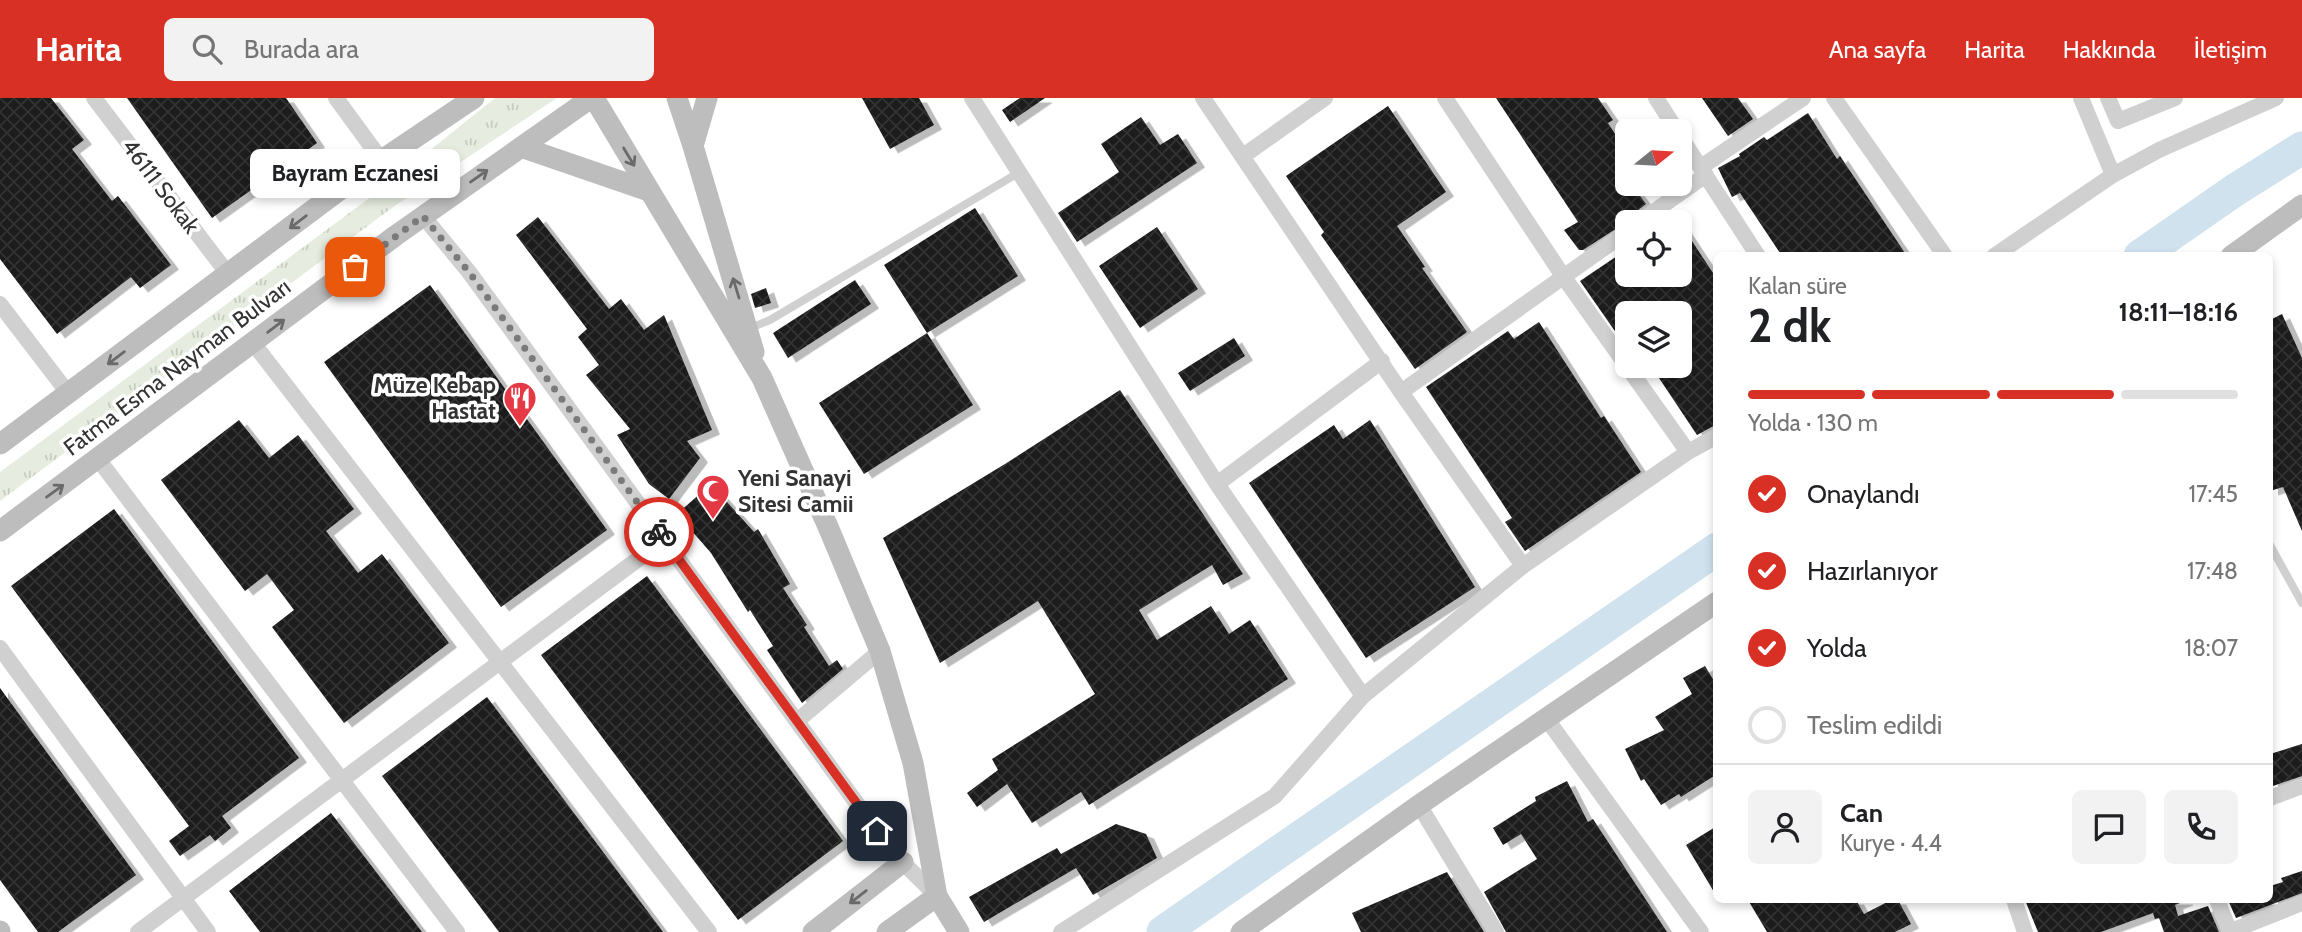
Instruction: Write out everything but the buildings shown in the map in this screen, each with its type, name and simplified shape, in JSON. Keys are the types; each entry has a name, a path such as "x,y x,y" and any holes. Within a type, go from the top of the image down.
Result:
{"main road":[{"name":"Fatma Esma Nayman Bulvarı","path":"0,444 382,160 474,98"},
{"name":"Fatma Esma Nayman Bulvarı","path":"0,531 423,216 592,98"},
{"path":"592,98 762,378"},
{"path":"677,98 762,378 880,651 913,763 937,896 959,932"},
{"path":"693,146 707,98"},
{"path":"521,147 649,191"},
{"path":"2237,252 2302,205"},
{"path":"1241,932 1419,805 1713,605"},
{"path":"813,932 903,862"},
{"path":"887,932 937,896"}],"street":[{"name":"46111 Sokak","path":"94,98 228,274"},
{"path":"336,98 382,160"},
{"path":"972,98 1217,484 1363,696"},
{"path":"1203,98 1522,566"},
{"path":"1243,156 1325,98"},
{"path":"1445,98 1563,276 1688,452"},
{"path":"1656,98 1670,119"},
{"path":"1654,210 1803,98"},
{"path":"1833,98 1942,252"},
{"path":"2081,98 2113,175"},
{"path":"2108,98 2118,121 2175,98"},
{"path":"2000,252 2113,175 2159,150 2276,98"},
{"path":"1692,154 1755,252"},
{"path":"423,216 469,272 893,853 937,896"},
{"path":"1401,392 1615,240"},
{"path":"0,304 68,393"},
{"path":"253,343 709,932"},
{"path":"1217,484 1382,361"},
{"path":"1061,932 1275,796 1363,696 1522,566 1688,452 1713,438"},
{"path":"98,459 457,932"},
{"path":"138,932 665,540"},
{"path":"0,648 208,932"},
{"path":"797,721 880,651"},
{"path":"1546,718 1701,932"},
{"path":"2273,797 2302,786"},
{"path":"1419,805 1496,932"},
{"path":"2015,903 2025,932"},
{"path":"2218,903 2229,932 2302,904"}],"lane":[{"path":"748,329 770,320 1020,172"},
{"path":"2273,550 2302,603"}],"green space":[{"path":"495,98 557,98 393,207 0,501 0,472 383,188"}],"waterway":[{"path":"2146,252 2235,190 2302,148"},
{"path":"1163,932 1713,552"}],"way so far":[{"path":"355,267 423,216 469,272 659,532"}],"place":[{"name":"Bayram Eczanesi","path":"355,267"},
{"name":"Müze Kebap Hastat","path":"520,428"},
{"name":"Yeni Sanayi Sitesi Camii","path":"713,521"}],"route":[{"path":"659,532 877,831"}]}
